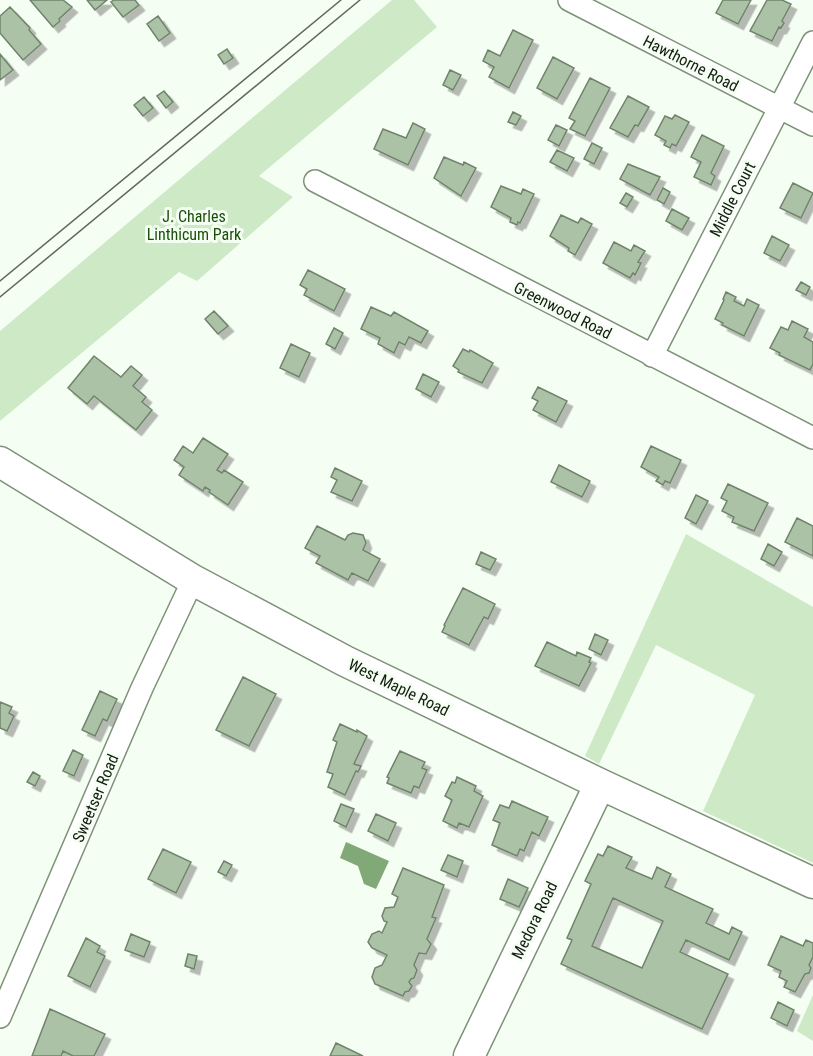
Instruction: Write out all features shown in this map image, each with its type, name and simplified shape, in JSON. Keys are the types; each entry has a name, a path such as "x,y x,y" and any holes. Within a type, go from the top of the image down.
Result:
{"street":[{"name":"Hawthorne Road","path":"569,0 813,125"},
{"name":"Middle Court","path":"652,356 813,42"},
{"name":"Greenwood Road","path":"315,181 813,438"},
{"name":"West Maple Road","path":"0,462 193,580 345,661 600,784 813,883"},
{"name":"Sweetser Road","path":"0,1017 142,688 193,580"},
{"name":"Medora Road","path":"469,1056 600,784"}],"green space":[{"name":"J. Charles Linthicum Park","path":"392,0 414,0 437,27 259,176 293,197 197,281 179,272 0,421 0,331"},
{"path":"686,534 813,607 813,863 703,811 755,695 656,645 599,764 585,756"},
{"path":"813,995 813,1041 797,1031"}],"shaded area":[{"path":"346,842 389,861 376,889 364,884 358,866 340,858"}],"building":[{"path":"30,0 63,0 72,7 53,27"},
{"path":"87,0 107,0 95,10"},
{"path":"135,0 139,5 123,17 111,2"},
{"path":"723,0 751,0 738,24 716,13"},
{"path":"767,0 782,0 791,4 782,21 784,23 781,28 779,27 772,41 750,31"},
{"path":"10,7 30,28 29,30 41,44 23,60 0,33 0,16"},
{"path":"158,16 170,33 159,41 147,24"},
{"path":"513,30 533,40 509,88 489,77 494,67 483,61 488,50 500,56"},
{"path":"227,49 233,58 224,64 218,55"},
{"path":"0,54 13,70 0,80"},
{"path":"553,57 574,68 557,99 537,88"},
{"path":"450,70 461,75 453,90 443,85"},
{"path":"590,78 610,88 585,136 570,129 575,121 569,118"},
{"path":"164,91 173,102 166,108 157,96"},
{"path":"628,96 649,107 638,126 635,125 628,137 610,128"},
{"path":"144,97 153,108 143,116 134,105"},
{"path":"513,112 521,116 516,125 508,122"},
{"path":"675,115 689,122 676,146 672,144 670,148 664,145 666,141 655,135 665,116 672,119"},
{"path":"413,123 425,129 408,165 374,149 383,129 406,138"},
{"path":"556,125 567,130 559,146 548,140"},
{"path":"702,135 724,146 711,173 715,176 711,185 694,177 701,162 691,157"},
{"path":"592,143 602,148 594,164 584,159"},
{"path":"557,150 574,158 567,171 550,162"},
{"path":"444,157 476,168 461,196 434,178"},
{"path":"628,164 660,177 650,195 620,179"},
{"path":"793,183 813,193 801,218 780,208"},
{"path":"501,186 521,194 523,189 534,194 517,225 510,222 511,218 491,207"},
{"path":"663,188 670,192 664,204 657,200"},
{"path":"626,193 633,197 627,207 620,203"},
{"path":"672,209 689,218 682,230 666,221"},
{"path":"561,215 578,223 581,218 592,224 575,255 568,251 569,248 550,236"},
{"path":"772,236 789,245 780,261 764,253"},
{"path":"614,242 631,251 634,245 645,251 638,262 641,263 635,275 633,273 630,278 603,263"},
{"path":"308,270 345,289 334,311 304,295 307,289 300,285"},
{"path":"801,282 810,287 806,295 796,290"},
{"path":"726,292 736,297 734,301 744,306 747,299 759,305 744,336 715,319"},
{"path":"371,307 391,316 394,312 428,331 421,343 409,337 405,345 399,342 394,353 378,344 380,338 361,329"},
{"path":"214,311 228,326 218,334 205,319"},
{"path":"792,321 808,329 804,337 813,342 813,364 810,370 770,348 781,327 788,330"},
{"path":"334,328 343,333 335,349 326,344"},
{"path":"291,344 310,353 299,377 280,368"},
{"path":"463,349 469,352 470,350 493,363 482,383 458,372 459,370 453,366"},
{"path":"94,356 121,377 131,366 142,375 133,386 146,397 142,402 152,410 136,430 94,396 87,404 68,388"},
{"path":"423,374 439,382 431,397 416,389"},
{"path":"538,387 567,401 556,422 533,410 538,401 532,398"},
{"path":"203,438 228,454 217,470 222,473 224,470 243,482 228,505 209,492 210,490 205,487 203,491 179,475 184,467 174,460 183,446 193,453"},
{"path":"651,446 681,460 670,483 665,481 663,485 656,481 659,477 641,467"},
{"path":"559,465 590,481 582,497 551,482"},
{"path":"335,468 362,481 352,501 331,492 337,480 331,477"},
{"path":"728,484 768,503 754,531 732,522 734,517 722,511 727,501 721,498"},
{"path":"696,495 708,501 696,524 685,518"},
{"path":"797,518 813,526 813,556 785,542"},
{"path":"317,526 345,540 353,533 363,535 366,543 363,550 380,559 368,581 352,573 348,580 316,563 320,556 305,548"},
{"path":"768,544 782,552 774,566 761,559"},
{"path":"481,552 496,559 490,570 476,564"},
{"path":"463,588 495,604 488,619 484,617 469,645 442,632"},
{"path":"595,634 608,640 601,655 589,649"},
{"path":"547,642 576,656 577,652 591,658 589,662 591,663 579,686 535,666"},
{"path":"243,677 276,694 249,746 216,730"},
{"path":"100,691 117,699 107,721 103,719 95,736 82,730"},
{"path":"0,702 12,707 9,713 14,716 7,731 0,728"},
{"path":"340,724 367,736 354,764 361,766 358,772 356,771 345,795 328,787 333,774 327,772 337,742 333,740"},
{"path":"73,750 83,755 74,776 63,771"},
{"path":"400,751 425,762 422,768 427,770 419,788 414,786 411,793 387,783 389,778 387,777"},
{"path":"33,772 40,776 35,786 27,782"},
{"path":"457,777 476,786 474,791 483,796 469,827 459,823 457,828 443,821 452,800 445,796"},
{"path":"512,801 548,817 539,836 532,832 524,851 520,849 517,856 492,845 500,823 493,820 500,805 509,808"},
{"path":"341,804 354,809 346,827 334,821"},
{"path":"376,814 396,823 388,841 368,831"},
{"path":"608,846 632,857 626,868 652,879 657,867 671,874 665,887 713,909 706,923 729,934 732,927 742,932 729,960 686,940 680,952 728,974 702,1029 561,964 572,940 567,938 591,884 585,881 598,854 603,856","holes":["613,898 663,921 642,968 592,946"]},
{"path":"163,849 191,862 176,893 148,879"},
{"path":"448,855 463,861 457,877 441,870"},
{"path":"224,861 232,865 226,876 218,872"},
{"path":"403,868 444,885 432,917 436,918 427,939 431,944 426,954 419,953 414,965 417,970 414,978 409,982 412,986 403,996 375,984 372,977 375,968 382,965 387,955 372,948 368,942 372,934 379,931 382,933 387,922 382,916 385,908 394,907 398,897 392,894"},
{"path":"508,879 528,888 519,907 500,899"},
{"path":"131,934 150,942 144,957 125,950"},
{"path":"781,936 803,946 806,940 813,943 813,957 809,965 811,968 795,992 784,987 787,981 779,977 781,971 768,965"},
{"path":"86,938 100,946 97,952 105,956 90,987 68,976"},
{"path":"188,954 197,956 194,969 185,966"},
{"path":"778,1002 794,1010 787,1026 771,1018"},
{"path":"50,1009 105,1034 94,1056 73,1056 63,1051 61,1056 32,1056"},
{"path":"336,1043 363,1056 330,1056"}],"tram line":[{"path":"0,281 341,0"},
{"path":"0,297 360,0"}]}
